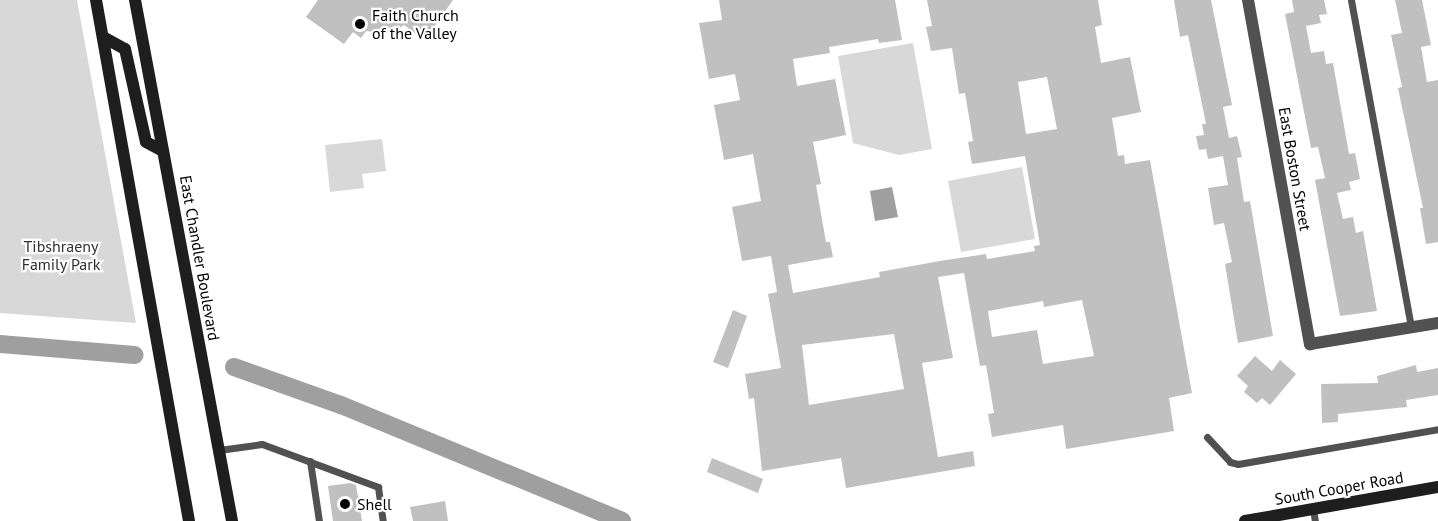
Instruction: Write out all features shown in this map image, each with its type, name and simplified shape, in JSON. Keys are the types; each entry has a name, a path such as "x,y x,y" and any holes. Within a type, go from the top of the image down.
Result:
{"main road":[{"path":"96,0 189,521"},
{"name":"East Chandler Boulevard","path":"135,0 232,521"},
{"path":"103,37 124,49 146,142 163,151"},
{"name":"South Cooper Road","path":"1245,521 1314,515 1438,487"}],"street":[{"name":"East Boston Street","path":"1248,0 1310,344 1411,327"},
{"path":"1411,327 1438,323"}],"lane":[{"path":"1351,0 1411,327"},
{"path":"1206,437 1230,462 1238,464 1438,429"},
{"path":"219,450 262,444 378,487 383,521"},
{"path":"310,461 319,521"}],"green space":[{"name":"Tibshraeny Family Park","path":"0,0 77,0 136,323 0,313"},
{"path":"913,43 932,149 899,155 853,143 838,56"},
{"path":"382,139 386,171 362,174 364,188 330,192 325,145"},
{"path":"1022,167 1035,239 961,252 948,181"}],"shaded area":[{"path":"892,187 898,217 875,221 870,191"}],"building":[{"name":"Faith Church of the Valley","path":"318,0 453,0 425,40 404,25 390,34 366,31 361,38 353,32 344,44 306,17"},
{"path":"719,0 895,0 902,40 879,43 878,39 829,47 830,53 793,59 797,86 835,79 846,135 813,142 821,184 816,185 826,242 830,242 833,257 788,265 793,293 880,277 879,272 940,261 986,254 987,259 1035,251 1034,246 1040,245 1025,156 972,164 968,142 973,141 965,93 959,94 952,48 931,51 926,27 932,26 927,0 1098,0 1102,25 1095,27 1101,63 1130,57 1141,112 1112,118 1118,156 1124,155 1125,164 1150,160 1192,393 1169,398 1174,431 1066,449 1063,425 992,437 988,414 994,413 986,365 980,366 964,273 938,277 953,358 922,363 938,457 973,451 975,466 846,488 841,458 762,471 754,398 749,399 745,374 781,368 768,294 777,292 771,256 742,261 732,207 761,201 753,154 724,160 714,105 740,100 735,74 709,79 699,23 722,20","holes":["1047,77 1057,129 1026,134 1018,82","1082,300 1094,356 1043,364 1037,330 992,337 988,311 1043,301 1044,307","894,334 904,389 809,405 802,345"]},
{"path":"1174,0 1211,0 1232,105 1223,107 1229,138 1237,136 1242,157 1237,158 1244,202 1250,201 1273,336 1238,343 1225,264 1232,262 1224,223 1214,225 1208,188 1228,185 1223,156 1208,159 1206,149 1199,150 1196,136 1204,135 1202,124 1206,124 1188,35 1180,37"},
{"path":"1292,0 1324,0 1327,14 1319,15 1321,23 1306,26 1311,53 1324,51 1326,64 1333,63 1349,154 1355,153 1360,179 1349,182 1351,190 1337,193 1343,219 1353,217 1356,233 1363,231 1377,311 1340,316 1315,180 1325,178 1318,147 1311,148 1285,14 1294,12"},
{"path":"1395,0 1422,0 1431,45 1421,47 1427,82 1438,80 1438,242 1426,244 1420,208 1423,208 1398,88 1402,87 1391,35 1402,33"},
{"path":"733,310 747,316 728,368 713,362"},
{"path":"1255,356 1272,371 1280,360 1296,374 1270,405 1262,398 1257,403 1244,392 1248,386 1237,376"},
{"path":"1416,365 1417,372 1438,368 1438,395 1406,400 1407,407 1338,414 1338,422 1322,423 1321,384 1378,383 1377,376"},
{"path":"712,458 763,479 758,493 707,472"},
{"name":"Shell","path":"350,483 356,485 362,521 333,521 328,486"},
{"path":"445,501 448,521 413,521 410,507"}],"waterway":[{"path":"0,344 135,355"},
{"path":"234,367 341,405 622,521"}],"place":[{"name":"Faith Church of the Valley","path":"360,24"},
{"name":"Shell","path":"345,504"}]}
